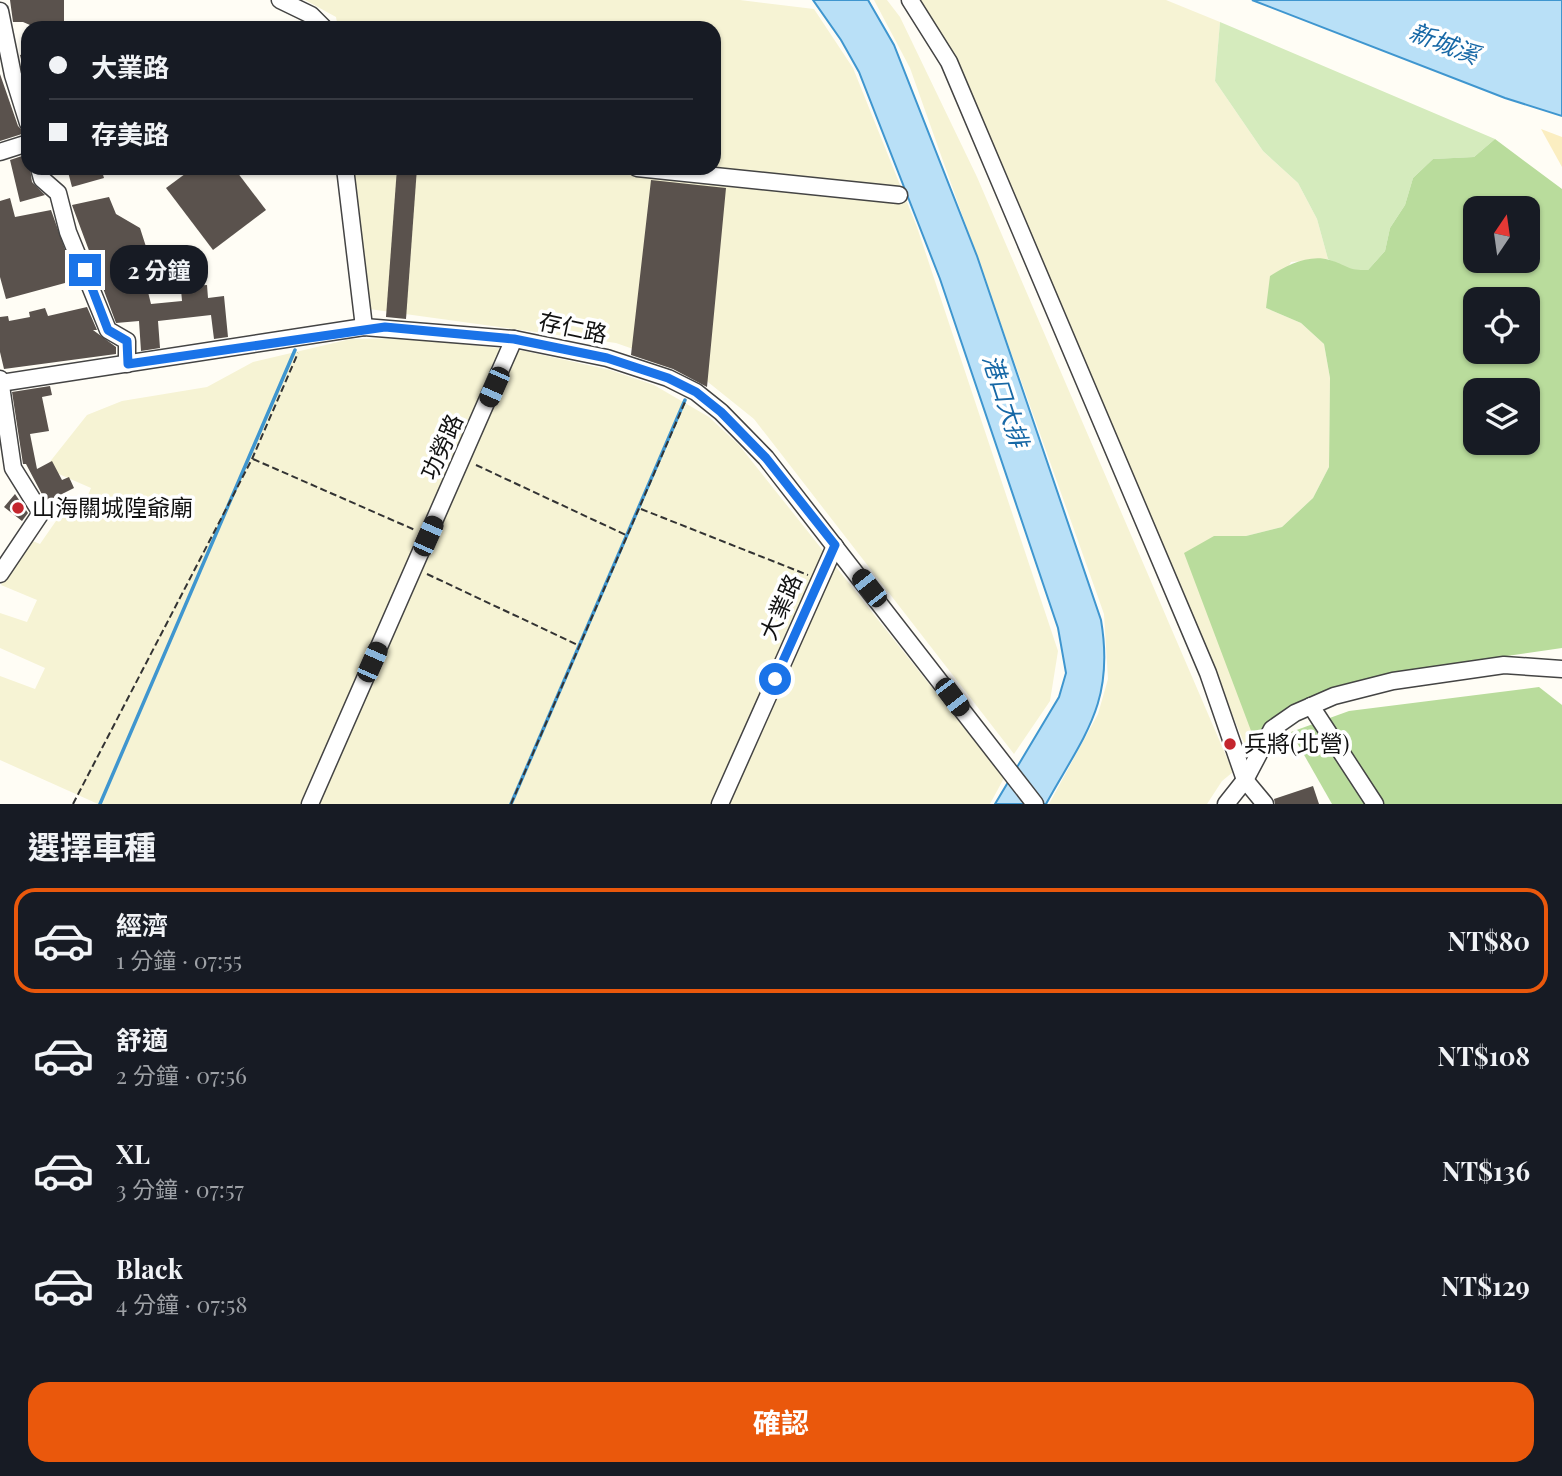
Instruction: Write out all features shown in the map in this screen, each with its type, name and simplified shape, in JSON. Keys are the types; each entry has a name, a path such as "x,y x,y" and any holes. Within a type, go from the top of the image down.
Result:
{"street":[{"path":"279,0 311,15 317,21"},
{"path":"910,0 949,62 1208,673 1245,780 1265,804"},
{"path":"0,11 21,101"},
{"path":"0,152 21,145"},
{"path":"41,175 58,193 68,232 108,330 127,341 128,364"},
{"path":"346,175 364,327"},
{"path":"705,175 899,195"},
{"name":"存仁路","path":"0,382 364,327 514,339 607,358 668,378 696,392 737,425 835,545 1035,804"},
{"name":"功勞路","path":"310,804 514,339"},
{"path":"0,382 13,468 41,513 0,574"},
{"name":"大業路","path":"720,804 835,545"},
{"path":"1226,804 1245,780 1272,729 1334,696 1393,681 1504,665 1562,669"},
{"path":"1311,706 1375,804"}],"path":[{"path":"73,804 252,459 298,352"},
{"path":"511,804 685,401"},
{"path":"252,459 428,536"},
{"path":"462,459 627,536"},
{"path":"640,509 819,579"},
{"path":"414,568 580,646"}],"shaded area":[{"path":"305,0 740,0 814,9 853,68 917,227 1058,651 1050,701 1014,754 754,419 693,370 616,343 369,309 354,175 721,175 721,21 337,21 336,17"},
{"path":"874,0 887,0 900,17 977,177 1233,772 1222,781 1207,804 1049,804 1098,714 1108,679 1104,614 910,68"},
{"path":"921,0 1166,0 1220,22 1215,81 1263,151 1298,183 1317,219 1328,259 1291,262 1266,308 1301,323 1324,344 1330,378 1329,467 1313,498 1282,527 1246,536 1214,536 1259,752 1253,764 1155,531"},
{"path":"409,338 525,351 610,370 654,385 709,417 739,445 1004,778 990,804 98,804 0,760 0,676 35,689 45,668 0,648 0,613 27,622 37,600 1,585 28,539 40,544 65,508 80,514 91,488 45,468 87,415 122,401 207,387 253,362 351,339"}],"green space":[{"path":"1220,22 1495,139 1474,157 1433,159 1413,178 1405,205 1390,228 1385,251 1368,270 1351,271 1328,259 1317,219 1298,183 1263,151 1215,81"},
{"path":"1495,139 1562,189 1562,648 1409,670 1299,702 1259,752 1184,553 1214,536 1246,536 1282,527 1313,498 1329,467 1330,378 1324,344 1301,323 1266,308 1270,276 1291,265 1314,258 1330,260 1356,270 1368,270 1385,251 1390,228 1405,205 1413,178 1433,159 1474,157"},
{"path":"1539,687 1562,705 1562,804 1332,804 1291,732 1349,711"}],"sand":[{"path":"1541,129 1562,137 1562,167"}],"water":[{"name":"港口大排","path":"813,0 868,0 894,45 977,256 1101,620 1104,674 1100,696 1084,737 1046,804 995,804 1059,697 1066,673 1058,628 940,279 859,72"},
{"name":"新城溪","path":"1252,0 1562,0 1562,116 1505,98"}],"building":[{"path":"10,0 64,0 64,21 13,22"},
{"path":"0,74 21,134 0,141"},
{"path":"21,156 21,175 31,175 32,182 45,195 20,202 10,160"},
{"path":"69,175 103,175 104,178 72,187"},
{"path":"184,175 239,175 266,210 213,250 166,188"},
{"path":"396,175 416,175 406,319 386,317"},
{"path":"651,180 726,188 707,387 673,369 631,355"},
{"path":"109,197 116,214 140,228 149,256 142,268 151,304 182,301 179,267 189,266 191,286 207,285 208,298 224,296 228,337 214,339 211,315 158,321 160,348 141,351 139,321 116,323 72,205"},
{"path":"10,198 15,217 51,210 76,280 6,299 0,277 0,201"},
{"path":"87,307 97,330 93,330 116,347 116,354 4,369 0,352 0,317 8,316 9,321 30,317 29,312 45,308 48,316"},
{"path":"50,386 52,395 42,397 49,431 30,434 37,469 52,461 62,480 69,477 74,488 46,502 26,464 23,464 12,392"},
{"name":"山海關城隍爺廟","path":"15,494 28,513 22,521 4,507"},
{"path":"1313,786 1319,804 1275,804 1274,799"}],"waterway":[{"path":"100,804 295,350"},
{"path":"511,804 685,400"}],"place":[{"name":"山海關城隍爺廟","path":"18,508"},
{"name":"兵將(北營)","path":"1230,744"}],"route":[{"path":"85,270 108,330 127,341 128,364 364,327 409,328 514,339 607,358 668,378 696,392 737,425 835,545 775,679"}]}
